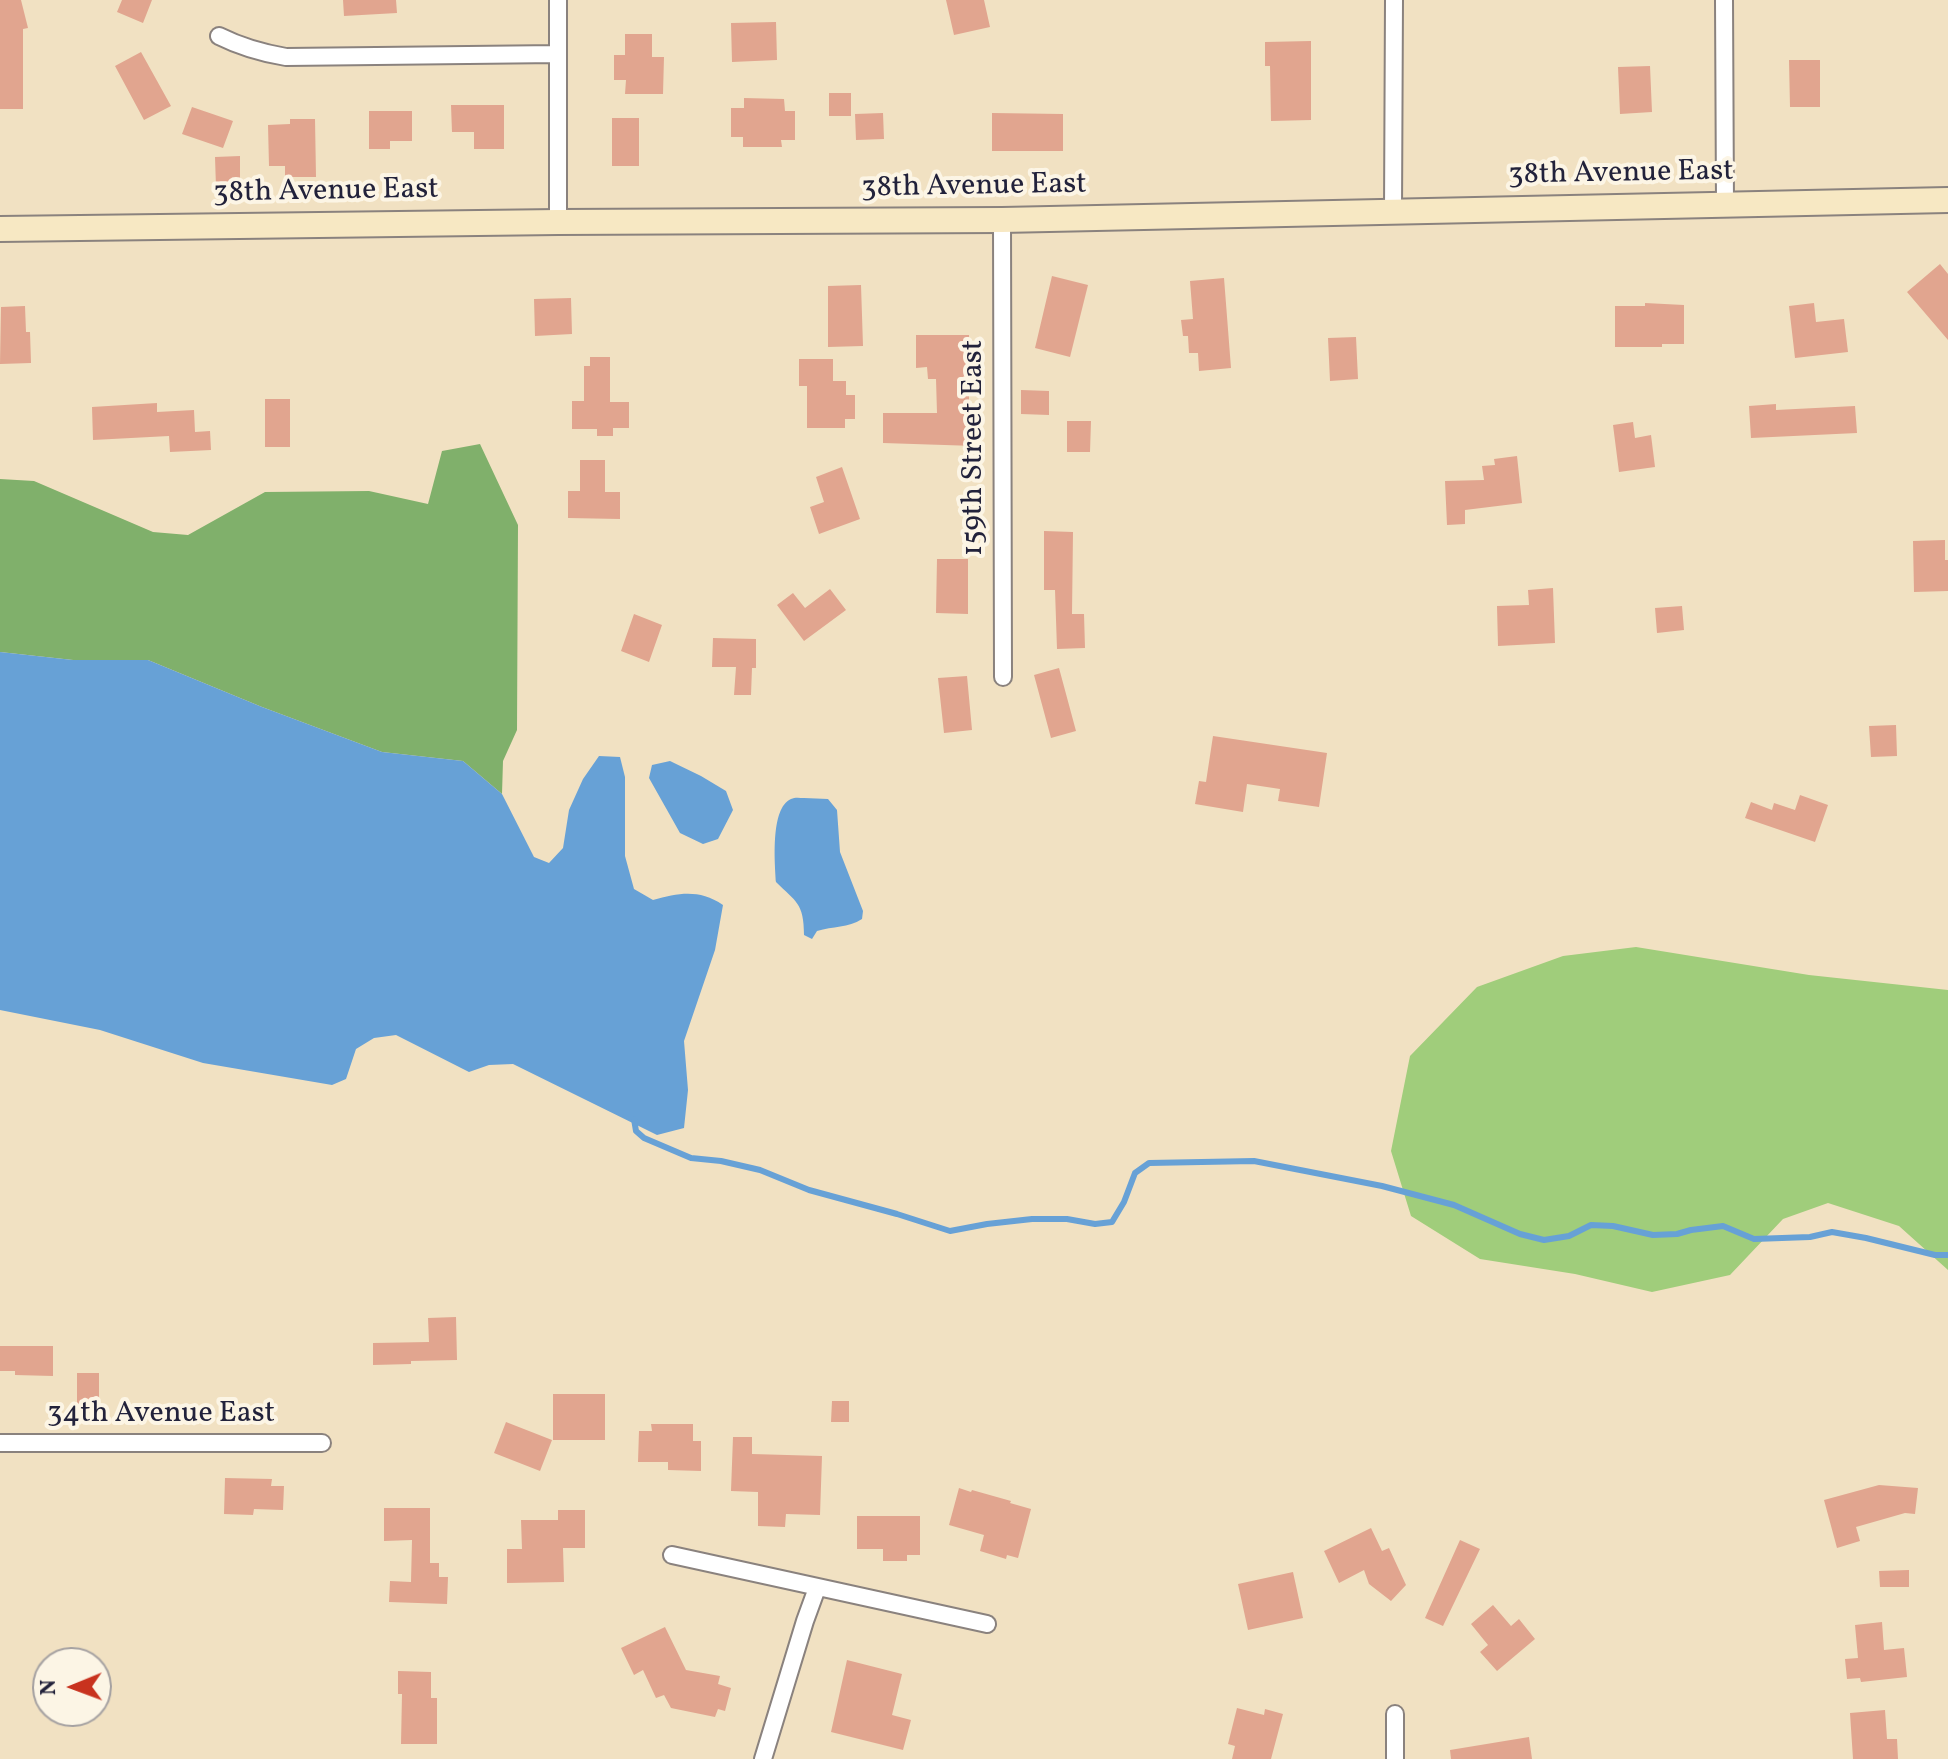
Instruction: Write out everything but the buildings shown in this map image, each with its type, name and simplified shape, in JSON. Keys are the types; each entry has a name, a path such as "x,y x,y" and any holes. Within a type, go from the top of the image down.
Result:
{"street":[{"path":"558,0 558,222"},
{"path":"1393,211 1394,0"},
{"path":"1724,0 1725,204"},
{"path":"219,36 237,45 286,57 558,54"},
{"name":"38th Avenue East","path":"0,229 1002,220 1948,200"},
{"name":"159th Street East","path":"1002,220 1003,677"},
{"name":"34th Avenue East","path":"0,1443 322,1443"},
{"path":"672,1555 987,1624"},
{"path":"763,1759 817,1588"},
{"path":"1395,1714 1395,1759"}],"green space":[{"path":"480,444 518,525 517,730 503,761 502,794 463,761 382,752 148,660 73,660 0,652 0,479 34,481 153,532 188,535 265,492 369,491 428,504 442,451"},
{"path":"1636,947 1809,975 1948,990 1948,1270 1899,1226 1828,1203 1783,1219 1730,1275 1652,1292 1575,1274 1480,1259 1411,1216 1391,1151 1410,1056 1477,987 1563,956"}],"water":[{"path":"0,652 73,660 148,660 382,752 463,761 502,794 534,857 549,863 563,848 569,810 583,779 599,756 620,757 625,777 625,856 634,889 653,900 689,894 706,896 723,905 715,950 684,1041 688,1090 684,1128 657,1135 513,1064 489,1065 469,1072 396,1035 374,1038 356,1049 346,1079 332,1085 203,1063 100,1030 0,1010"},
{"path":"670,761 726,791 733,810 718,839 703,844 680,833 649,778 652,765"},
{"path":"796,798 828,799 837,810 840,852 863,911 862,919 857,922 817,931 812,939 804,935 800,909 794,899 776,882 775,837 784,804"}],"waterway":[{"path":"634,1119 636,1131 644,1138 691,1158 760,1170 809,1190 950,1231 1032,1219 1067,1219 1095,1224 1112,1222 1135,1173 1149,1163 1254,1161 1382,1186 1454,1205 1520,1234 1544,1240 1569,1236 1591,1225 1613,1226 1653,1235 1723,1226 1754,1239 1810,1237 1832,1232 1935,1255 1948,1255"}]}
